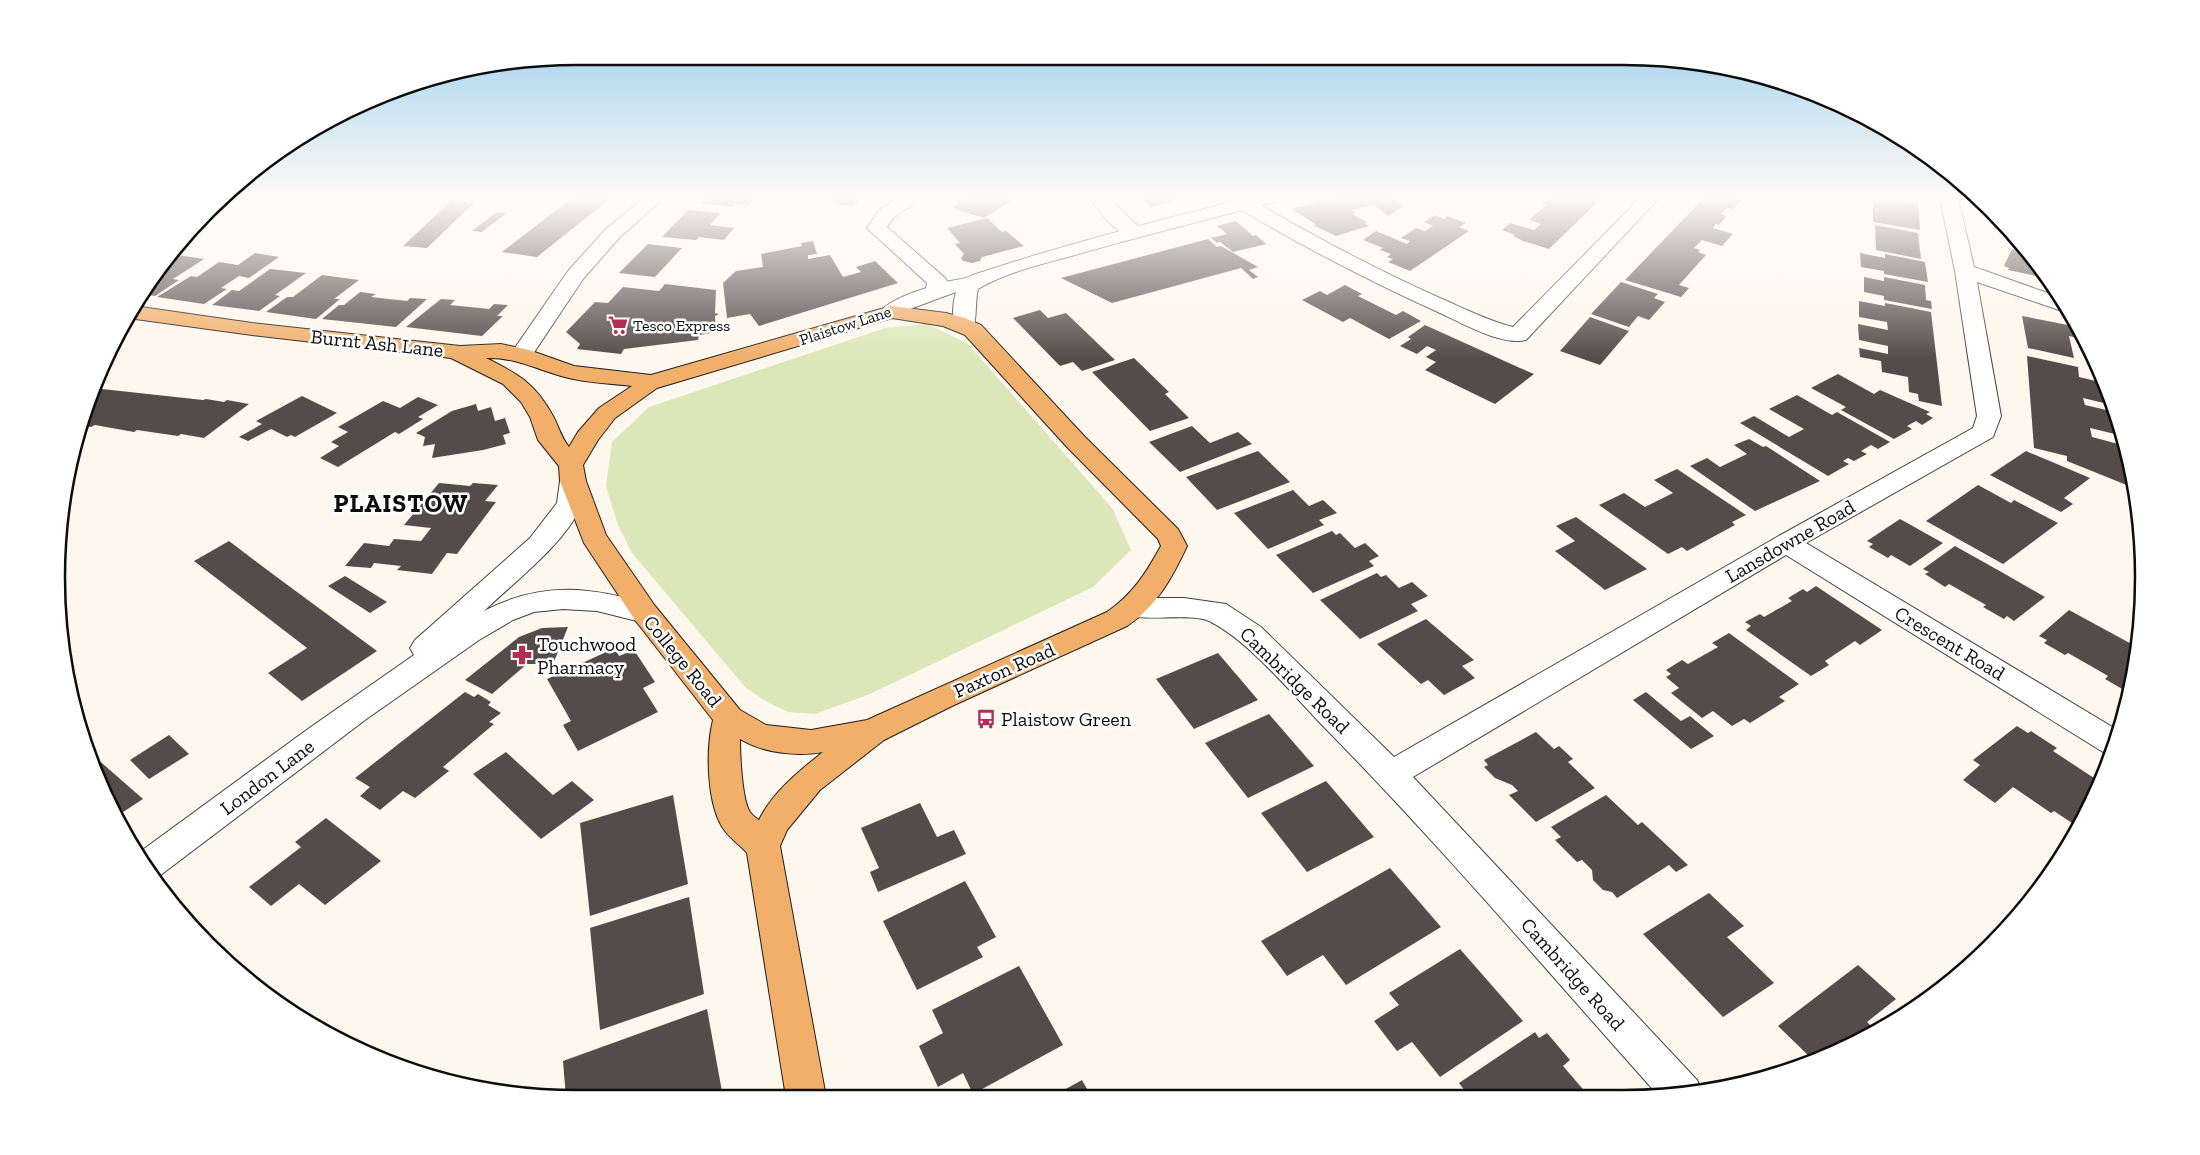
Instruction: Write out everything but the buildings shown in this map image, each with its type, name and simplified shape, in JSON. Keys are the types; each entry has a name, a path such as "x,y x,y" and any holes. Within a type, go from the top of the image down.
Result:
{"main road":[{"name":"Plaistow Lane","path":"572,473 587,437 607,413 632,397 649,383 891,312"},
{"path":"891,312 965,323 1076,442 1169,535 1174,546 1152,590 1135,608"},
{"name":"Burnt Ash Lane","path":"139,313 252,330 456,352 511,380 530,398 542,417 550,440 572,473"},
{"name":"Plaistow Lane","path":"456,352 501,352 521,355 571,372 642,380 649,383"},
{"name":"College Road","path":"572,473 593,538 645,613 729,718 724,738 724,759 730,803 736,820 763,846"},
{"name":"Paxton Road","path":"763,846 775,821 809,781 873,731 1117,619 1135,608"},
{"name":"Paxton Road","path":"729,718 758,735 774,739 811,742 873,731"},
{"path":"763,846 805,1090"}],"street":[{"path":"521,355 574,275 595,252"},
{"path":"904,252 938,282 935,292"},
{"name":"Plaistow Lane","path":"891,312 902,305 935,292 955,286 968,286 980,278 1067,252"},
{"path":"1332,252 1426,299 1503,332 1518,335 1598,252"},
{"name":"Lansdowne Road","path":"1391,774 1786,543 1984,432 1990,416 1962,252"},
{"path":"1966,271 2054,302"},
{"path":"965,323 964,301 968,286"},
{"path":"388,687 433,639 539,544 558,522 570,503 572,473"},
{"name":"Crescent Road","path":"1786,543 2109,740"},
{"path":"388,687 494,618 516,607 552,600 588,600 607,602 645,613"},
{"name":"Cambridge Road","path":"1135,608 1184,608 1216,611 1251,634 1391,774 1677,1087"},
{"name":"London Lane","path":"152,863 388,687"}],"green space":[{"path":"927,324 967,343 1112,508 1131,550 1093,587 870,694 815,714 788,712 767,702 746,688 632,553 618,525 606,486 612,442 649,407 885,328"}],"place":[{"name":"Tesco Express","path":"618,325"},
{"name":"Touchwood Pharmacy","path":"522,655"},
{"name":"Plaistow Green","path":"986,719"}],"district":[{"name":"PLAISTOW","path":"401,503"}]}
